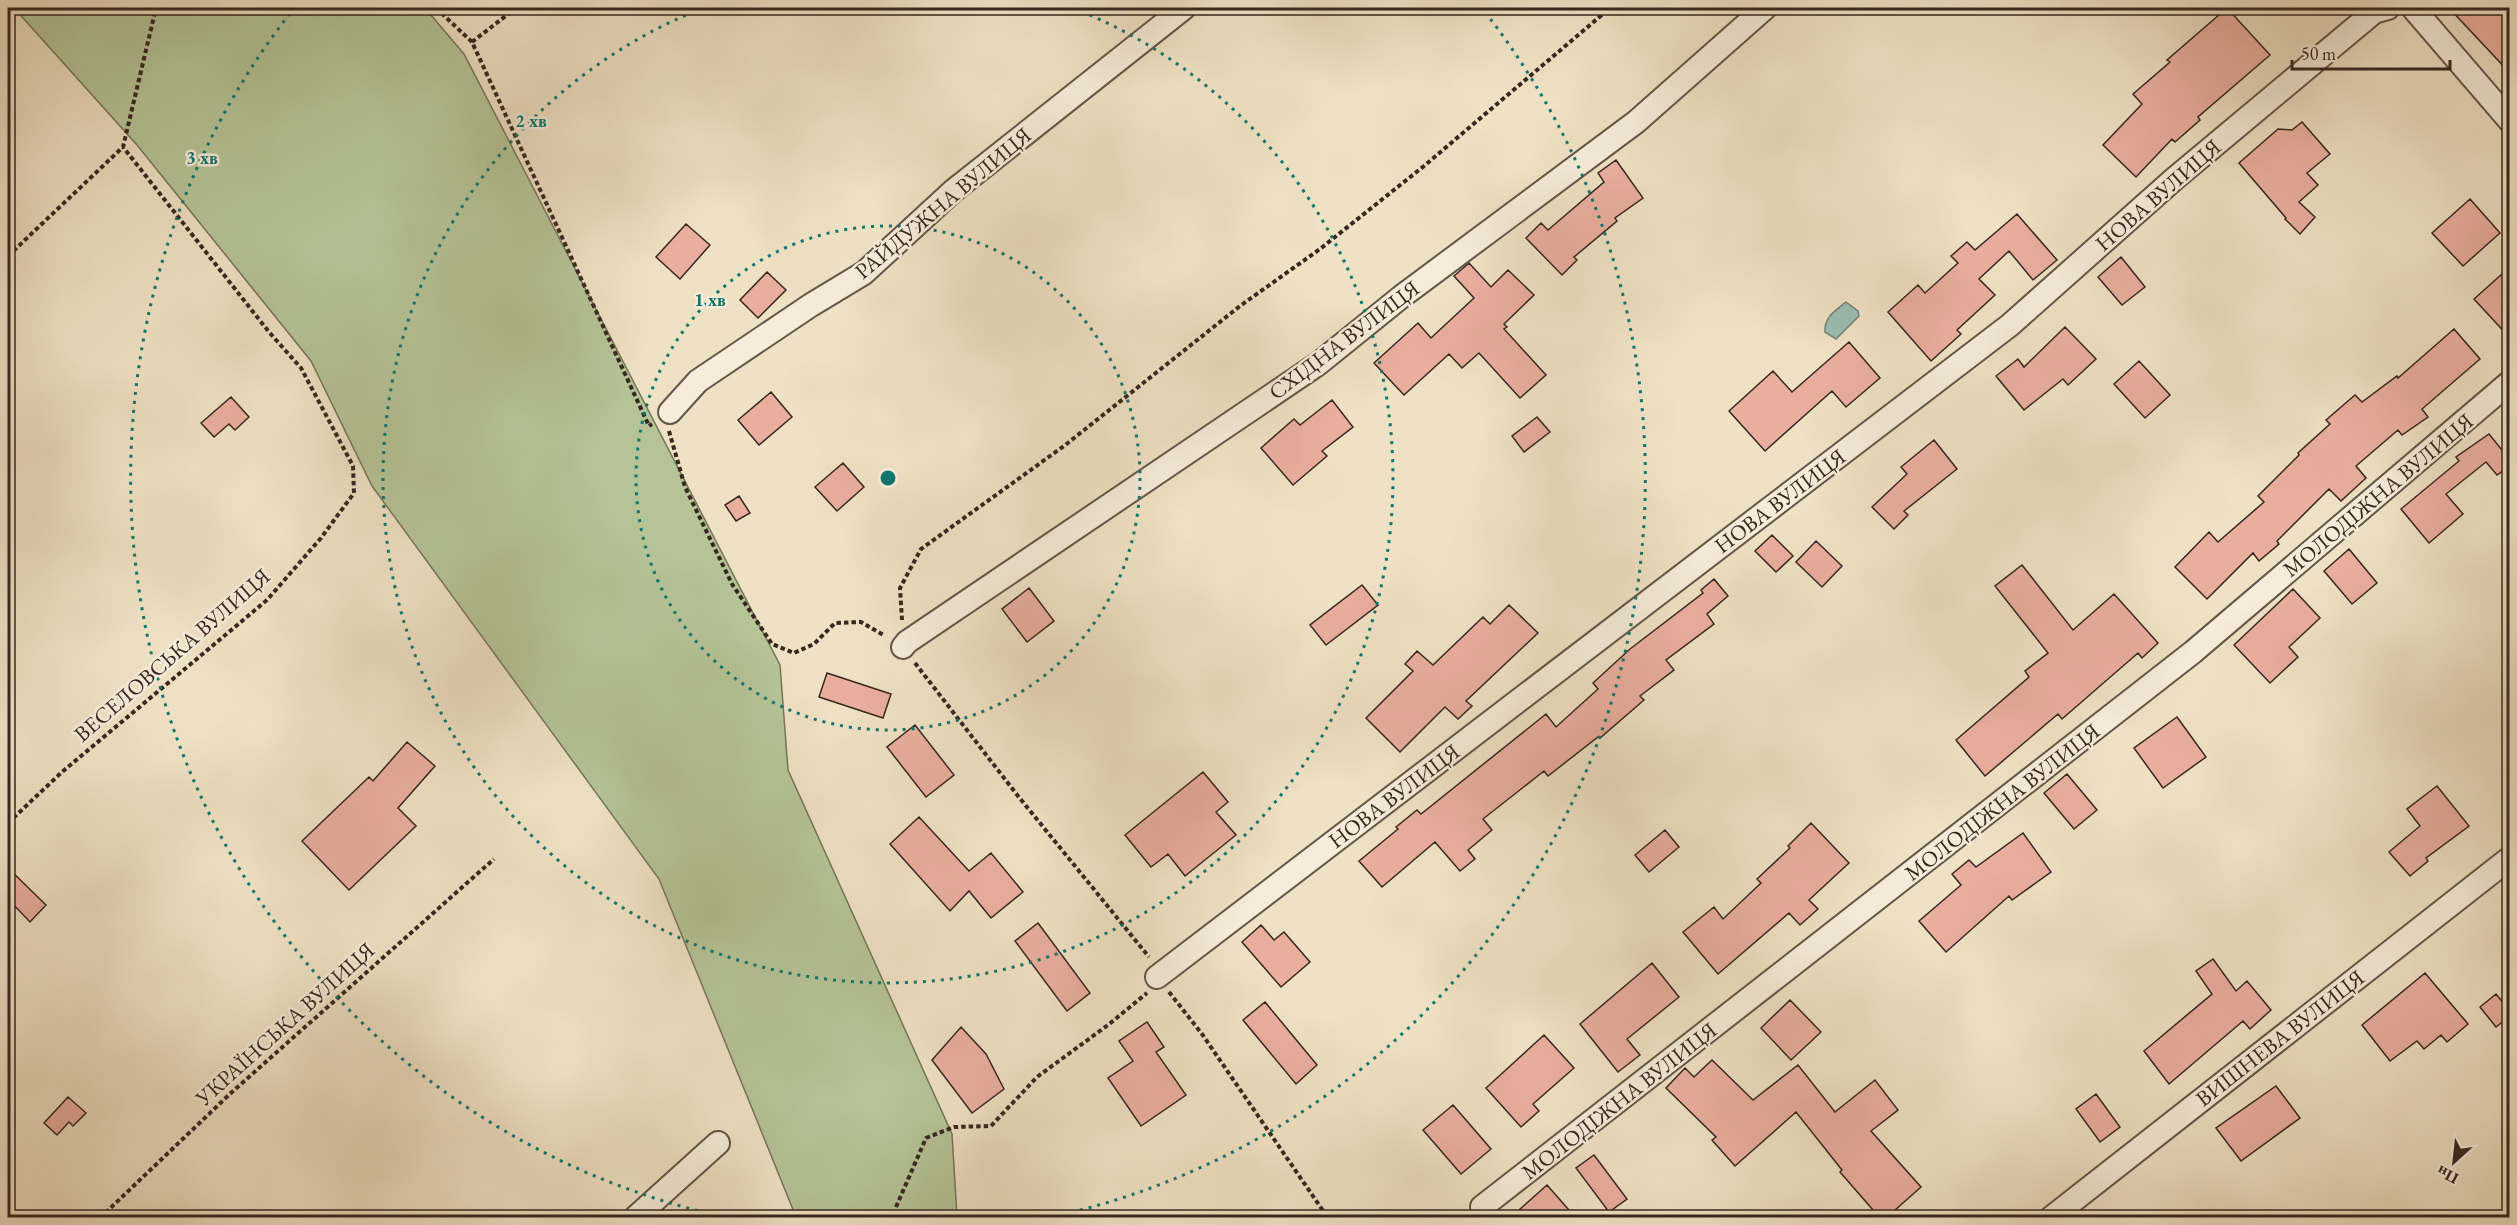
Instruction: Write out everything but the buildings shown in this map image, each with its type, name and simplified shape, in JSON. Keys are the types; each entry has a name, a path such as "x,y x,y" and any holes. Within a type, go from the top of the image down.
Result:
{"street":[{"name":"РАЙДУЖНА ВУЛИЦЯ","path":"670,412 698,381 811,305 864,273 953,191 1184,8"},
{"name":"СХІДНА ВУЛИЦЯ","path":"903,647 907,642 1318,364 1401,297 1636,122 1765,8"},
{"name":"НОВА ВУЛИЦЯ","path":"1157,977 2010,325 2173,180 2374,12 2388,8"},
{"path":"2413,8 2510,121"},
{"name":"МОЛОДІЖНА ВУЛИЦЯ","path":"1482,1207 2193,652 2510,382"},
{"name":"ВИШНЕВА ВУЛИЦЯ","path":"2051,1218 2510,858"},
{"path":"635,1218 718,1143"}],"path":[{"path":"8,255 123,147 156,8"},
{"path":"436,8 472,42 649,426 670,412"},
{"path":"472,42 516,8"},
{"path":"903,647 900,588 921,549 1064,446 1240,306 1320,249 1424,166 1610,8"},
{"name":"ВЕСЕЛОВСЬКА ВУЛИЦЯ","path":"8,823 62,772 267,600 321,538 354,493 353,466 302,368 269,332 123,147"},
{"path":"670,412 669,436 685,487 732,584 772,644 794,652 814,644 835,623 861,622 903,647 1018,796 1153,961 1157,977 1202,1034 1328,1218"},
{"name":"УКРАЇНСЬКА ВУЛИЦЯ","path":"100,1218 232,1092 494,859"},
{"path":"896,1207 926,1138 954,1127 991,1126 1037,1077 1146,994 1157,977"}],"green space":[{"path":"14,8 425,8 464,54 780,665 788,770 952,1134 957,1217 796,1217 659,879 372,486 311,361 137,145"}],"water":[{"path":"1846,302 1858,311 1859,316 1836,339 1825,332 1826,322"}]}
